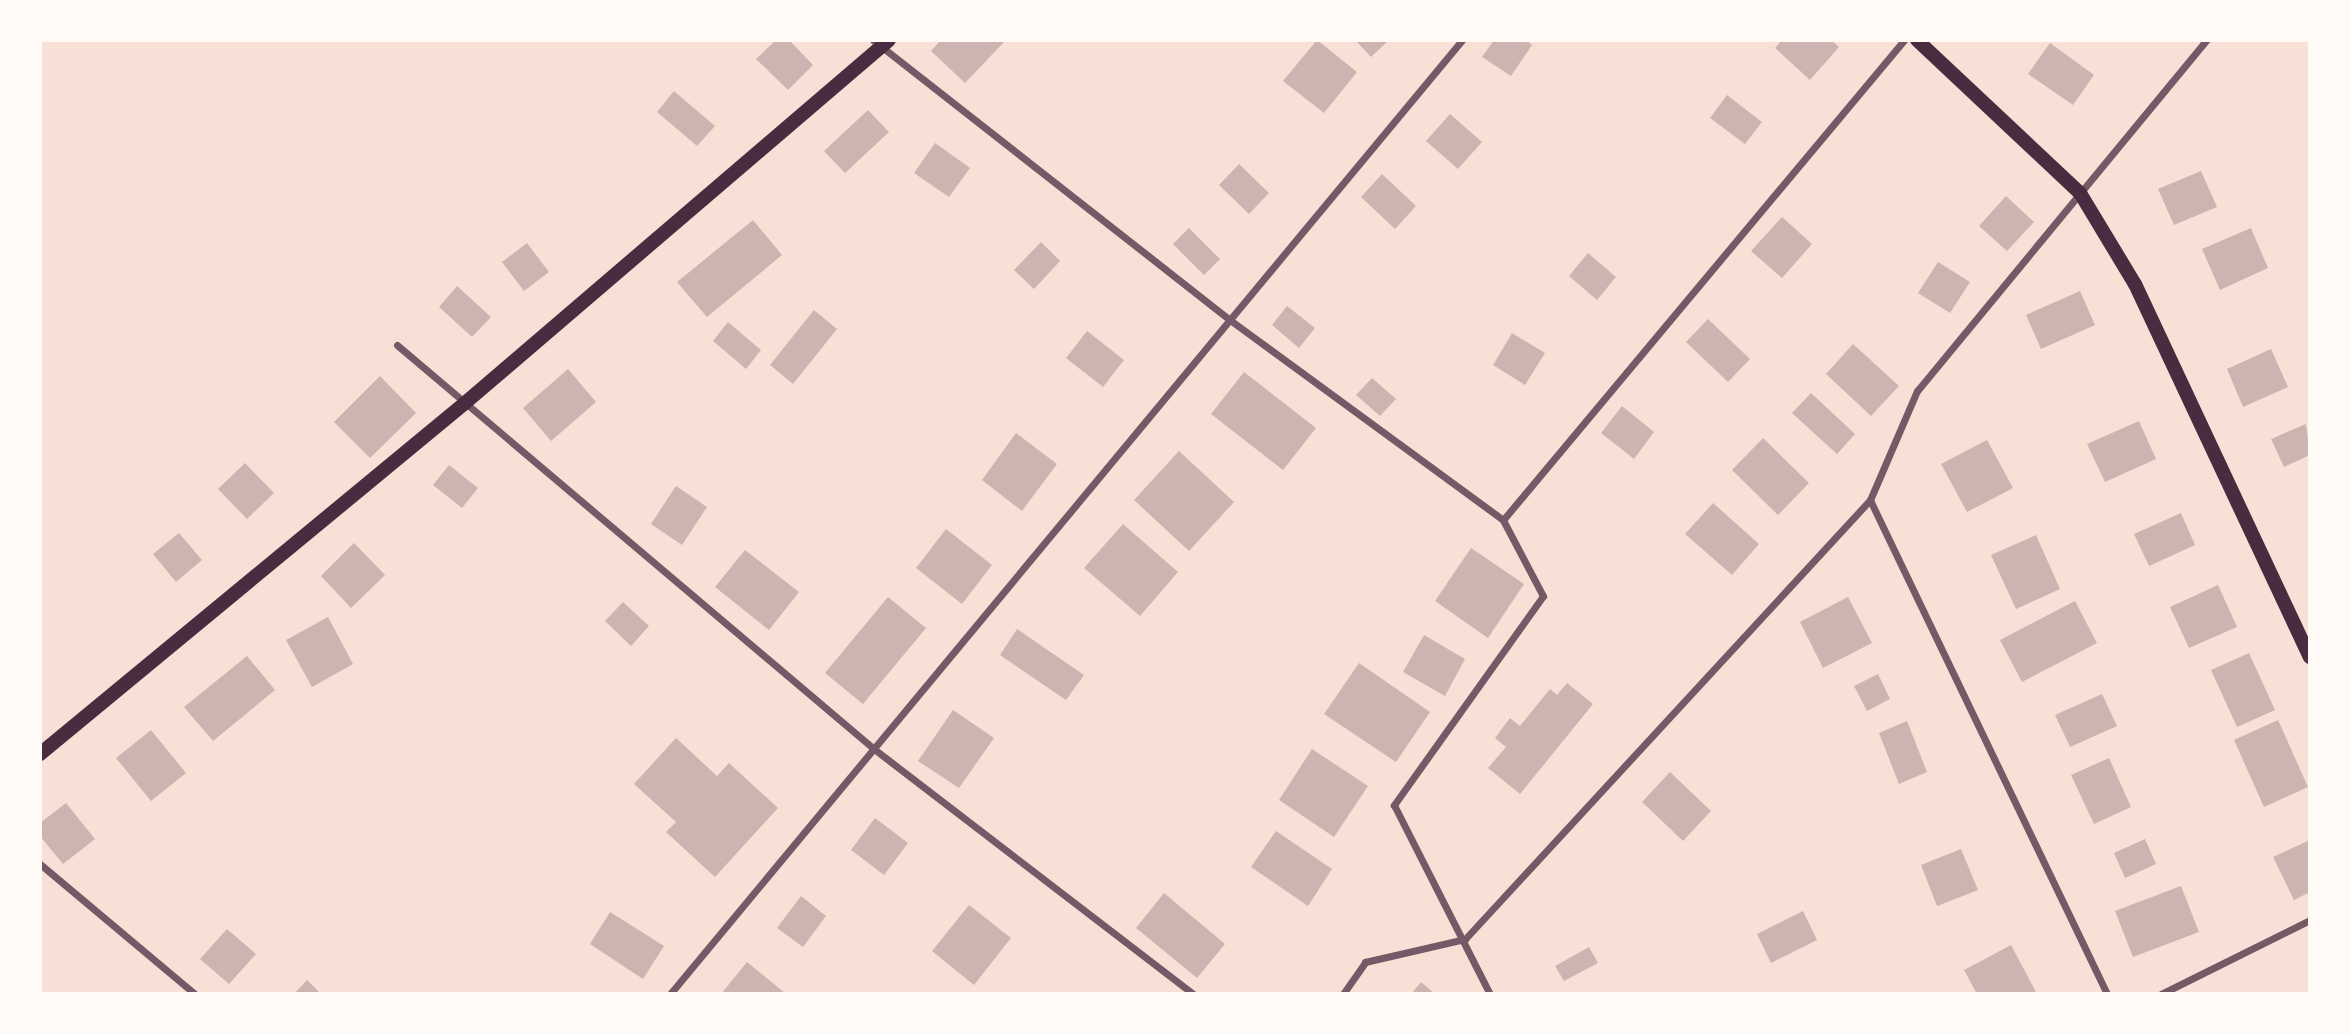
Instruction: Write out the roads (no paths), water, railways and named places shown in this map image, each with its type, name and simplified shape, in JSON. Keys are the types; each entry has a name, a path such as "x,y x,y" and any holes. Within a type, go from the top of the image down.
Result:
{"main road":[{"path":"1917,40 2080,193 2136,284 2310,657"},
{"path":"40,754 465,403 881,42"}],"street":[{"path":"670,994 1462,40"},
{"path":"1503,520 1904,40"},
{"path":"1343,994 1365,962 1465,939 1870,500 1917,391 2206,40"},
{"path":"881,42 1230,320 1503,520 1544,596 1394,805 1465,939 1490,994"},
{"path":"397,345 874,750 1193,994"},
{"path":"1870,500 2107,994"},
{"path":"40,864 195,994"},
{"path":"2161,994 2310,920"}]}
